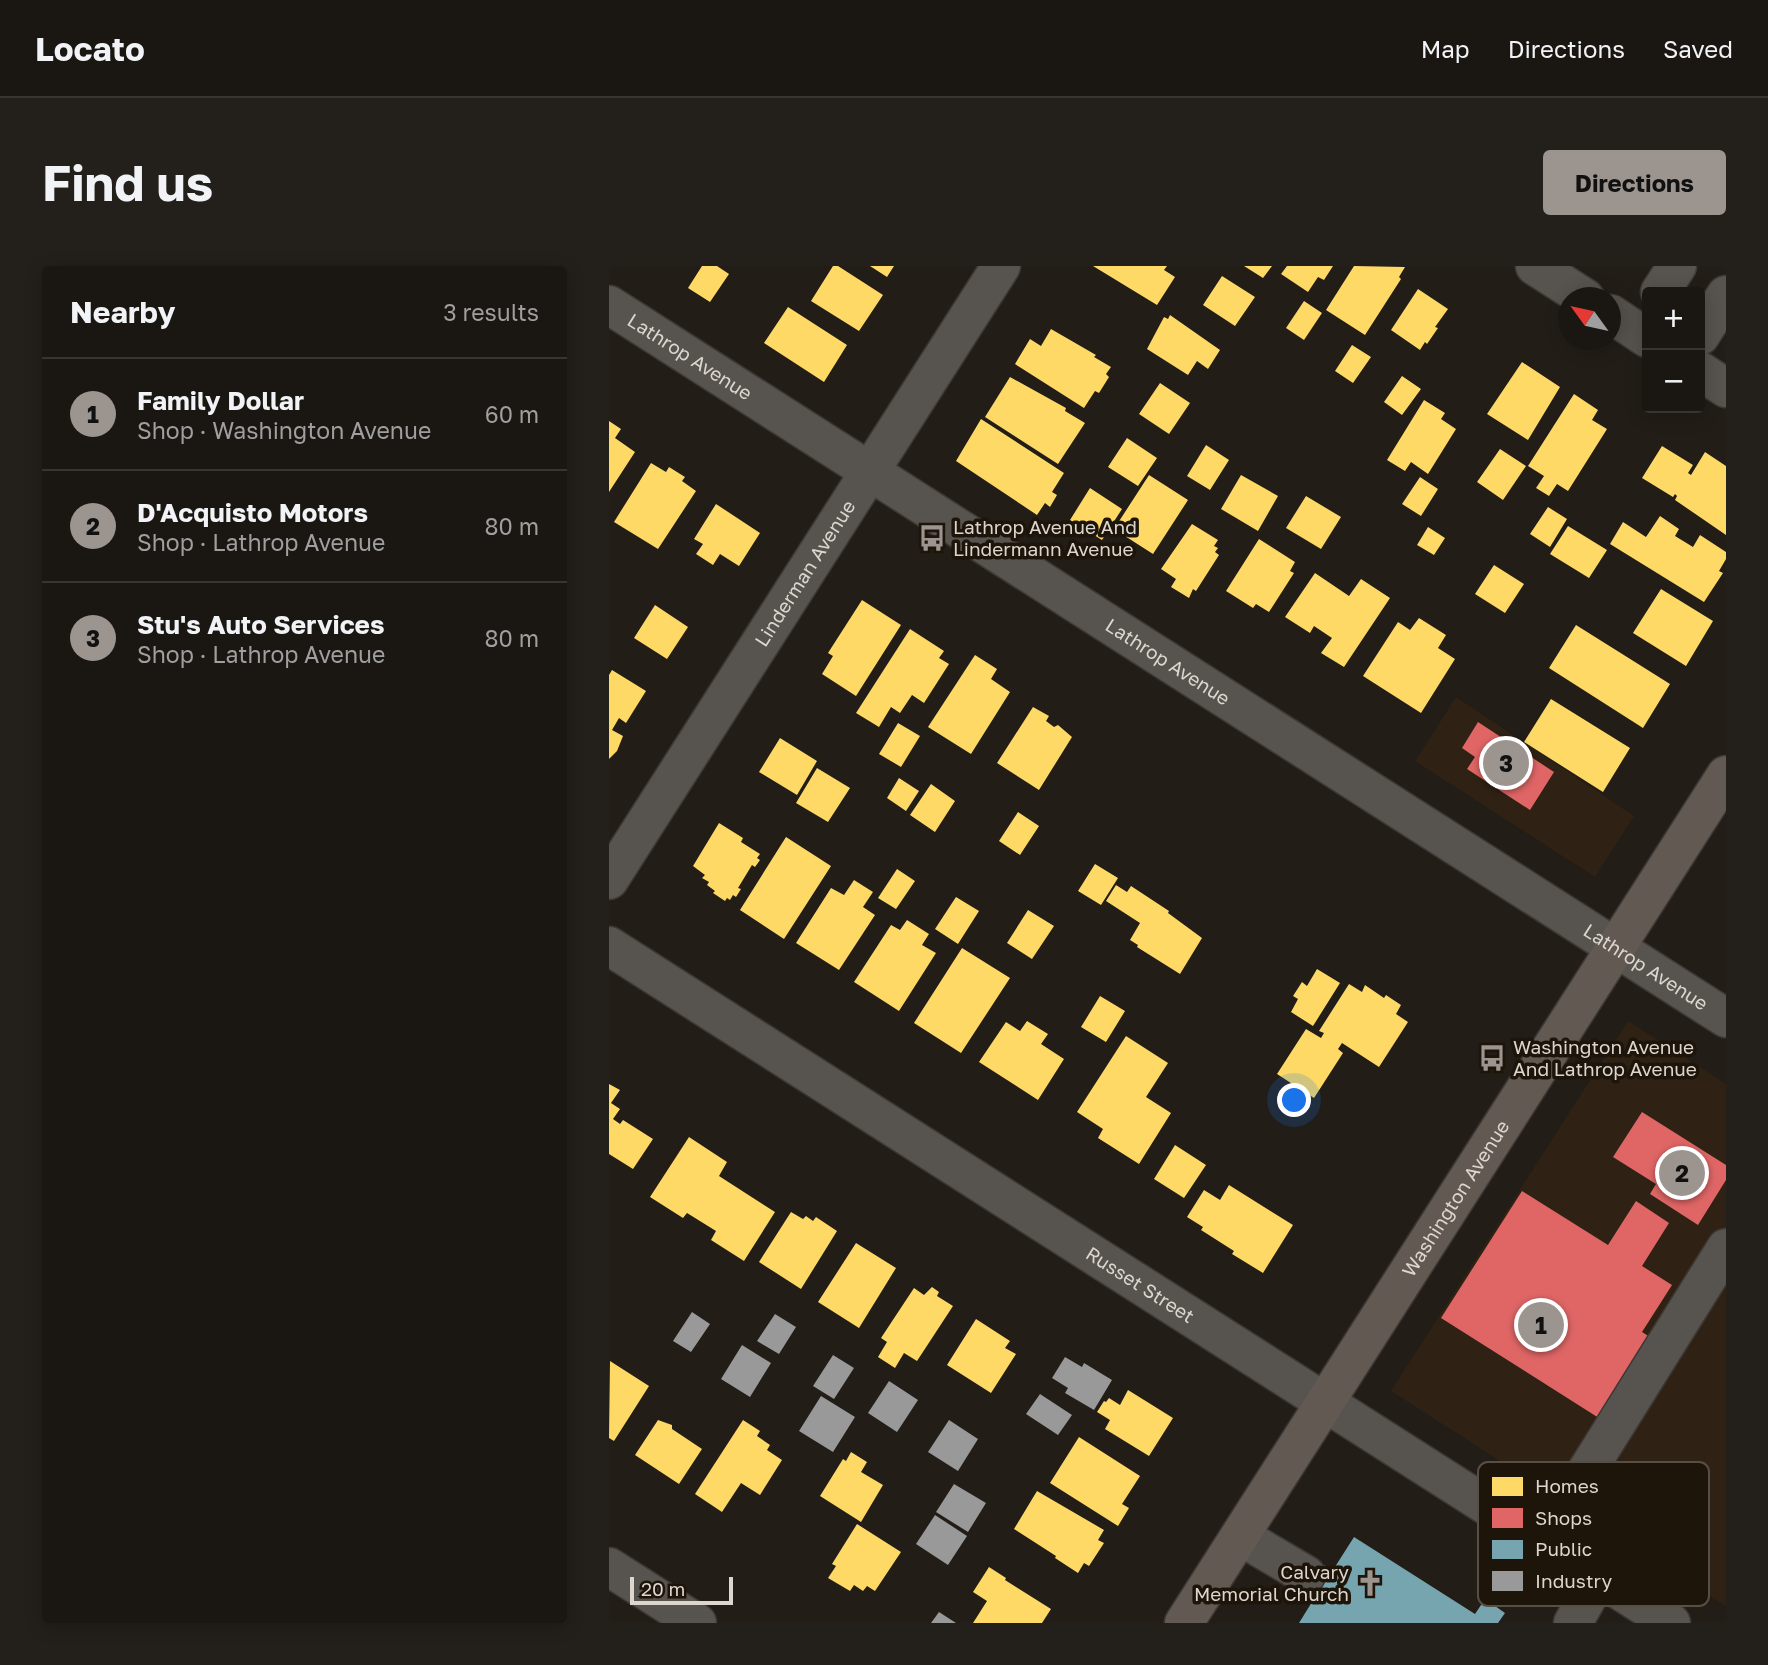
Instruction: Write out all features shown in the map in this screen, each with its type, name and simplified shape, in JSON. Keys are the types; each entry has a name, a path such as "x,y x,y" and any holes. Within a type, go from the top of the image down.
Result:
{"main road":[{"name":"Washington Avenue","path":"1184,1623 1726,775"}],"street":[{"name":"Linderman Avenue","path":"609,880 1001,266"},
{"path":"1535,266 1568,287"},
{"path":"1663,287 1677,266"},
{"path":"1705,328 1726,295"},
{"name":"Lathrop Avenue","path":"609,305 1726,1018"},
{"path":"1705,374 1726,388"},
{"name":"Russet Street","path":"609,946 1478,1500"},
{"path":"1592,1462 1726,1248"},
{"path":"1240,1536 1305,1575"},
{"path":"609,1567 697,1623"},
{"path":"1573,1623 1582,1606"},
{"name":"Russet Street","path":"1644,1606 1671,1623"}],"shaded area":[{"path":"1456,697 1634,816 1595,877 1415,761"},
{"path":"1628,1021 1726,1084 1726,1606 1709,1595 1709,1462 1502,1462 1391,1391"}],"building: Homes":[{"path":"702,266 717,266 729,274 710,302 688,288"},
{"path":"833,266 838,266 883,295 859,331 811,301"},
{"path":"870,266 894,266 887,277"},
{"path":"1093,266 1167,266 1164,270 1175,277 1157,305"},
{"path":"1244,266 1272,266 1263,278"},
{"path":"1287,266 1333,266 1324,280 1318,277 1308,292 1281,274"},
{"path":"1354,266 1405,267 1399,277 1401,279 1365,335 1326,310"},
{"path":"1222,276 1255,297 1235,326 1203,305"},
{"path":"1418,289 1448,309 1435,327 1438,328 1420,350 1391,330"},
{"path":"1304,301 1322,313 1304,340 1286,328"},
{"path":"788,307 847,345 824,382 764,343"},
{"path":"1170,315 1220,350 1208,369 1197,361 1188,375 1147,349 1164,317 1168,319"},
{"path":"1051,329 1096,355 1094,357 1111,367 1106,374 1109,377 1099,393 1095,391 1084,408 1015,364 1030,339 1041,346"},
{"path":"1352,345 1371,357 1353,383 1335,371"},
{"path":"1522,362 1560,387 1528,440 1487,414"},
{"path":"1402,376 1421,389 1402,415 1384,402"},
{"path":"1010,377 1066,408 1065,411 1085,423 1058,464 985,417"},
{"path":"1160,383 1190,403 1169,434 1139,414"},
{"path":"1574,394 1598,410 1592,420 1607,429 1568,491 1557,484 1549,496 1536,488 1544,476 1528,466"},
{"path":"1424,400 1445,413 1441,419 1456,429 1428,474 1411,462 1405,471 1387,460"},
{"path":"981,419 1064,473 1052,492 1057,495 1050,507 1045,503 1037,515 956,461"},
{"path":"609,421 621,429 615,438 635,452 609,492"},
{"path":"1127,438 1157,458 1138,486 1108,467"},
{"path":"1206,445 1229,460 1210,490 1187,476"},
{"path":"1662,446 1693,465 1688,473 1691,475 1705,452 1726,466 1726,535 1675,500 1675,494 1673,497 1642,478"},
{"path":"1500,449 1526,466 1503,500 1477,482"},
{"path":"651,463 666,472 669,467 685,477 682,481 696,491 658,549 614,522"},
{"path":"1149,475 1188,500 1153,554 1114,529"},
{"path":"1241,475 1278,496 1258,531 1221,509"},
{"path":"1420,477 1438,489 1421,516 1402,504"},
{"path":"1090,488 1122,509 1102,540 1070,520"},
{"path":"1306,496 1341,517 1321,549 1286,528"},
{"path":"716,504 760,533 739,566 720,554 713,565 696,554 703,544 694,539"},
{"path":"1548,507 1567,519 1550,547 1530,534"},
{"path":"1660,516 1679,529 1675,536 1693,547 1700,535 1726,552 1726,559 1719,571 1723,573 1704,602 1610,544 1623,522 1646,537"},
{"path":"1192,524 1218,540 1214,546 1218,548 1215,552 1219,555 1189,598 1171,587 1176,579 1161,569"},
{"path":"1568,526 1607,550 1589,578 1550,554"},
{"path":"1428,527 1445,538 1434,555 1417,545"},
{"path":"1259,539 1295,562 1290,571 1294,573 1269,612 1256,604 1253,608 1226,591"},
{"path":"1494,565 1524,584 1505,613 1475,594"},
{"path":"1315,573 1349,596 1361,579 1390,598 1344,667 1321,653 1332,638 1314,626 1310,633 1285,617"},
{"path":"1661,589 1713,621 1686,666 1633,633"},
{"path":"862,600 901,625 856,696 822,674 833,656 828,653"},
{"path":"655,605 688,627 667,659 634,638"},
{"path":"1419,618 1446,635 1438,648 1455,659 1421,713 1363,676 1398,622 1410,630"},
{"path":"1576,625 1670,684 1643,728 1549,668"},
{"path":"910,629 944,651 939,658 949,664 924,703 912,695 900,713 891,707 879,727 856,713"},
{"path":"975,655 997,669 991,679 1010,692 971,754 928,727"},
{"path":"612,670 646,691 626,723 619,718 612,730 623,736 617,751 609,759 609,675"},
{"path":"1551,699 1630,748 1603,792 1524,742"},
{"path":"1033,707 1049,716 1046,721 1054,727 1058,725 1072,737 1039,790 997,763"},
{"path":"898,723 920,736 901,767 879,754"},
{"path":"780,738 817,761 797,795 759,772"},
{"path":"817,768 850,788 828,822 796,803"},
{"path":"899,778 919,791 906,811 887,798"},
{"path":"931,784 955,801 935,832 910,815"},
{"path":"1018,812 1039,826 1020,855 999,841"},
{"path":"719,823 743,838 741,842 760,854 757,858 760,860 755,867 752,865 738,888 741,889 736,897 733,895 730,900 727,898 725,901 713,893 715,891 707,885 709,882 702,878 705,875 693,866"},
{"path":"786,837 831,866 784,939 740,910"},
{"path":"1095,864 1118,878 1101,905 1078,891"},
{"path":"897,869 915,881 896,909 878,898"},
{"path":"854,880 873,892 863,907 875,915 839,970 796,943 831,888 844,895"},
{"path":"1116,885 1127,892 1131,886 1169,911 1168,913 1202,938 1180,974 1130,940 1140,923 1106,901"},
{"path":"956,897 979,911 958,944 935,929"},
{"path":"1028,910 1054,926 1032,959 1007,943"},
{"path":"907,920 929,934 922,945 936,953 899,1011 854,982 891,925 900,930"},
{"path":"962,948 1010,978 961,1053 914,1023"},
{"path":"1317,969 1340,983 1313,1026 1291,1012 1298,999 1293,996 1302,982 1307,986"},
{"path":"1349,984 1362,992 1365,985 1384,998 1386,995 1401,1005 1396,1014 1408,1022 1379,1067 1342,1043 1338,1049 1343,1053 1314,1098 1277,1074 1306,1029 1321,1038 1324,1033 1319,1031"},
{"path":"1100,996 1125,1011 1106,1042 1081,1027"},
{"path":"1027,1021 1048,1034 1041,1044 1064,1059 1038,1100 979,1062 1006,1022 1020,1031"},
{"path":"1126,1036 1168,1063 1146,1097 1171,1113 1139,1164 1098,1138 1103,1129 1077,1112"},
{"path":"609,1084 620,1090 611,1103 620,1109 613,1119 620,1124 623,1120 653,1139 633,1169 609,1154"},
{"path":"689,1137 727,1162 719,1176 775,1212 744,1261 711,1240 716,1231 687,1213 683,1218 650,1197"},
{"path":"1175,1145 1206,1165 1184,1198 1154,1179"},
{"path":"1229,1185 1293,1225 1263,1273 1232,1254 1234,1251 1201,1230 1203,1227 1187,1217 1204,1190 1220,1200"},
{"path":"791,1212 813,1221 816,1217 837,1231 801,1289 759,1262"},
{"path":"856,1243 896,1268 859,1328 818,1302"},
{"path":"932,1287 939,1292 937,1296 953,1306 917,1361 904,1353 895,1368 878,1357 887,1342 881,1338 914,1288 924,1295"},
{"path":"976,1319 1010,1341 1005,1348 1016,1354 991,1393 947,1365"},
{"path":"610,1361 649,1386 614,1441 609,1438"},
{"path":"1128,1390 1173,1418 1149,1456 1105,1429 1110,1420 1097,1412 1109,1398 1120,1405"},
{"path":"658,1420 672,1425 672,1429 702,1449 679,1484 635,1455"},
{"path":"743,1420 760,1431 757,1436 770,1445 767,1450 782,1460 760,1495 741,1483 722,1512 695,1494"},
{"path":"1079,1437 1140,1476 1122,1504 1129,1508 1118,1526 1050,1483"},
{"path":"851,1452 867,1462 861,1472 883,1485 861,1522 820,1496 843,1459 846,1461"},
{"path":"1037,1491 1104,1530 1098,1540 1104,1543 1089,1566 1084,1563 1078,1573 1014,1529"},
{"path":"857,1524 901,1552 875,1591 867,1586 863,1591 854,1585 850,1591 828,1578 836,1566 832,1564"},
{"path":"989,1567 1051,1609 1042,1623 973,1623 987,1601 973,1592"}],"building: Shops":[{"path":"1478,722 1554,772 1530,810 1467,769 1475,757 1462,748"},
{"path":"1642,1112 1726,1165 1726,1180 1698,1225 1650,1194 1656,1184 1613,1157"},
{"path":"1522,1191 1608,1245 1636,1201 1669,1223 1642,1266 1672,1285 1642,1332 1653,1339 1602,1420 1441,1318"}],"building: Public":[{"name":"Calvary Memorial Church","path":"1354,1537 1475,1614 1480,1606 1495,1606 1505,1613 1498,1623 1299,1623 1312,1602 1304,1596 1324,1565 1333,1570"}],"building: Industry":[{"path":"692,1312 710,1324 691,1352 673,1341"},
{"path":"775,1314 796,1327 779,1354 757,1341"},
{"path":"742,1345 771,1363 750,1397 721,1379"},
{"path":"833,1355 854,1368 834,1399 813,1386"},
{"path":"1065,1357 1082,1367 1084,1363 1112,1380 1094,1410 1065,1393 1068,1388 1052,1378"},
{"path":"889,1381 918,1400 897,1432 868,1413"},
{"path":"1040,1394 1072,1415 1058,1435 1026,1414"},
{"path":"821,1396 855,1417 833,1452 799,1431"},
{"path":"949,1420 978,1439 958,1471 928,1452"},
{"path":"954,1484 986,1503 968,1532 936,1512"},
{"path":"935,1515 967,1536 948,1565 916,1544"},
{"path":"939,1612 956,1623 931,1623"}],"place":[{"name":"Lathrop Avenue And Lindermann Avenue","path":"932,538"},
{"name":"Stu's Auto Services","path":"1506,763"},
{"name":"Washington Avenue And Lathrop Avenue","path":"1492,1058"},
{"name":"D'Acquisto Motors","path":"1682,1173"},
{"name":"Family Dollar","path":"1541,1325"},
{"name":"Calvary Memorial Church","path":"1370,1583"}]}
